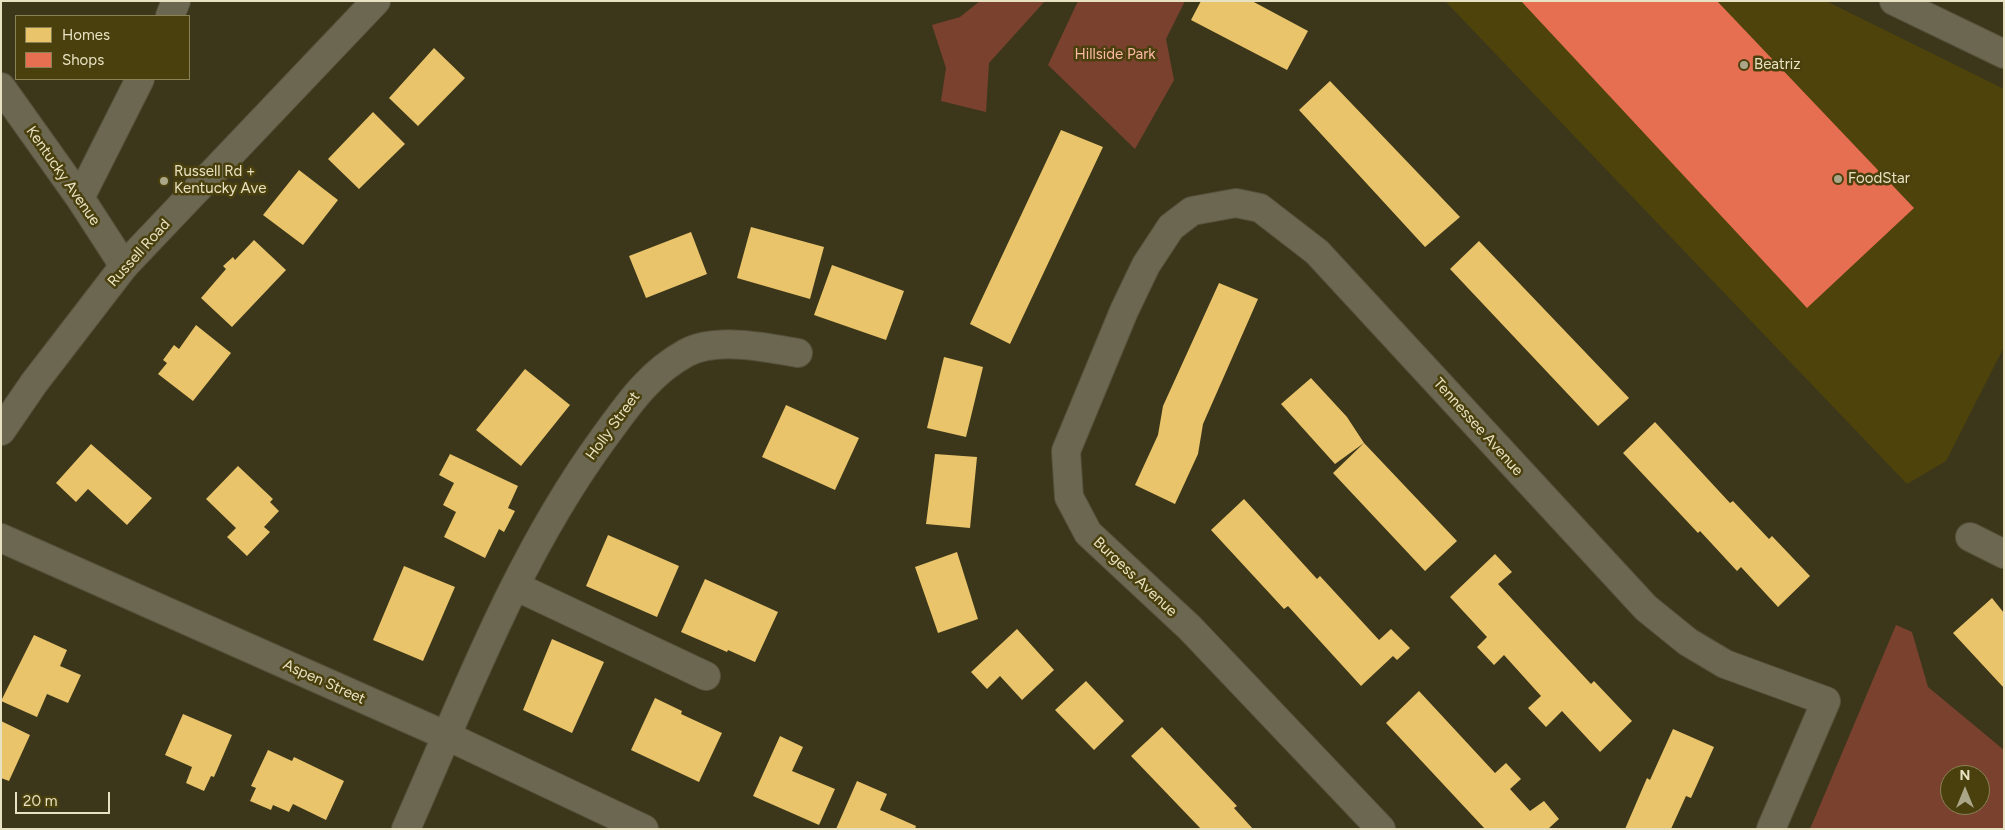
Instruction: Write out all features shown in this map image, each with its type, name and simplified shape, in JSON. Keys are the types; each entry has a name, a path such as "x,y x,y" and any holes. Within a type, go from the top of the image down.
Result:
{"street":[{"path":"170,15 176,1"},
{"name":"Russell Road","path":"1,431 34,383 124,266 376,1"},
{"path":"1894,1 2004,54"},
{"path":"80,198 139,80"},
{"name":"Kentucky Avenue","path":"1,87 80,198 124,266"},
{"name":"Tennessee Avenue","path":"1146,265 1171,227 1192,211 1236,203 1260,208 1317,252 1646,608 1688,642 1725,664 1826,701 1771,829"},
{"name":"Burgess Avenue","path":"1146,265 1124,311 1066,451 1069,497 1088,533 1190,628 1381,829"},
{"name":"Holly Street","path":"406,829 532,551 575,477 639,389 687,352 705,347 735,344 798,353"},
{"path":"1970,537 2004,554"},
{"name":"Aspen Street","path":"1,538 447,736 644,829"},
{"path":"515,586 706,676"}],"shaded area":[{"path":"1445,1 1826,1 2004,89 2004,347 1946,461 1907,484"}],"green space":[{"path":"980,1 1045,1 989,63 986,112 941,101 946,68 932,25 960,17"},
{"name":"Hillside Park","path":"1078,1 1185,1 1166,39 1174,80 1135,149 1048,65"},
{"path":"1896,625 1912,632 1928,687 2004,750 2004,829 1810,829"}],"building: Homes":[{"path":"1201,1 1252,1 1308,31 1287,70 1191,20"},
{"path":"434,48 465,78 418,126 389,98"},
{"path":"1330,81 1460,217 1425,247 1299,110"},
{"path":"373,112 405,144 359,189 328,159"},
{"path":"1061,130 1103,147 1010,344 970,324"},
{"path":"299,170 338,200 303,245 263,215"},
{"path":"751,227 824,247 810,299 737,278"},
{"path":"691,232 707,274 646,298 629,256"},
{"path":"254,240 286,270 232,327 201,298 226,269 223,266 233,257 235,260"},
{"path":"1479,241 1629,398 1598,426 1450,269"},
{"path":"832,265 904,291 886,340 814,315"},
{"path":"1219,283 1258,299 1203,424 1198,454 1175,504 1135,485 1158,435 1163,406"},
{"path":"196,325 231,353 193,401 158,374 167,363 163,360 174,345 179,349"},
{"path":"944,357 983,367 966,437 927,428"},
{"path":"525,369 570,405 521,466 476,430"},
{"path":"1311,378 1347,417 1364,443 1335,464 1281,404"},
{"path":"786,405 859,438 835,490 762,457"},
{"path":"1655,422 1730,503 1733,501 1769,539 1772,536 1810,576 1778,607 1741,567 1737,571 1700,531 1698,533 1623,453"},
{"path":"1364,443 1457,541 1425,571 1333,473"},
{"path":"91,444 152,498 127,525 88,489 76,502 56,483"},
{"path":"450,454 518,486 508,508 515,511 504,532 499,529 485,558 444,537 456,512 443,505 454,483 439,475"},
{"path":"935,454 977,457 970,528 926,524"},
{"path":"238,466 273,499 270,502 279,511 264,527 270,532 247,556 227,537 236,528 206,499"},
{"path":"1244,499 1317,579 1320,576 1379,640 1391,629 1410,648 1397,660 1393,656 1361,686 1288,606 1284,609 1211,530"},
{"path":"608,535 679,566 657,617 586,586"},
{"path":"957,552 978,619 938,633 915,567"},
{"path":"1495,554 1512,572 1498,584 1591,684 1594,681 1632,721 1600,752 1562,711 1546,727 1528,708 1541,696 1504,655 1494,665 1477,647 1487,637 1450,597"},
{"path":"404,566 455,587 423,661 373,640"},
{"path":"705,579 778,612 755,662 681,632"},
{"path":"1992,598 2004,613 2004,688 1953,633"},
{"path":"1017,629 1054,670 1022,700 1000,676 987,689 971,672"},
{"path":"34,635 67,650 60,666 81,675 68,703 47,694 37,717 1,701"},
{"path":"552,639 604,662 572,733 523,710"},
{"path":"1086,681 1124,721 1094,750 1055,710"},
{"path":"1419,691 1495,773 1506,763 1521,779 1510,789 1530,811 1544,801 1559,819 1548,829 1485,829 1386,723"},
{"path":"655,698 682,711 681,714 722,733 699,782 631,750"},
{"path":"183,714 232,735 214,777 211,776 204,791 186,783 192,767 165,755"},
{"path":"1,721 30,735 9,781 1,778"},
{"path":"1162,727 1237,806 1234,808 1253,829 1201,829 1131,756"},
{"path":"1673,729 1714,747 1691,798 1686,796 1671,829 1625,829 1647,778 1650,780"},
{"path":"780,736 803,747 792,771 835,789 819,825 753,796"},
{"path":"268,750 292,761 294,757 344,781 326,820 293,804 289,812 273,805 271,810 250,801 256,788 251,786"},
{"path":"857,781 887,794 880,810 916,826 915,829 836,829"}],"building: Shops":[{"path":"1521,1 1717,1 1914,208 1807,308"}],"place":[{"name":"Beatriz","path":"1744,65"},
{"name":"FoodStar","path":"1838,179"},
{"name":"Russell Rd + Kentucky Ave","path":"164,181"}]}
